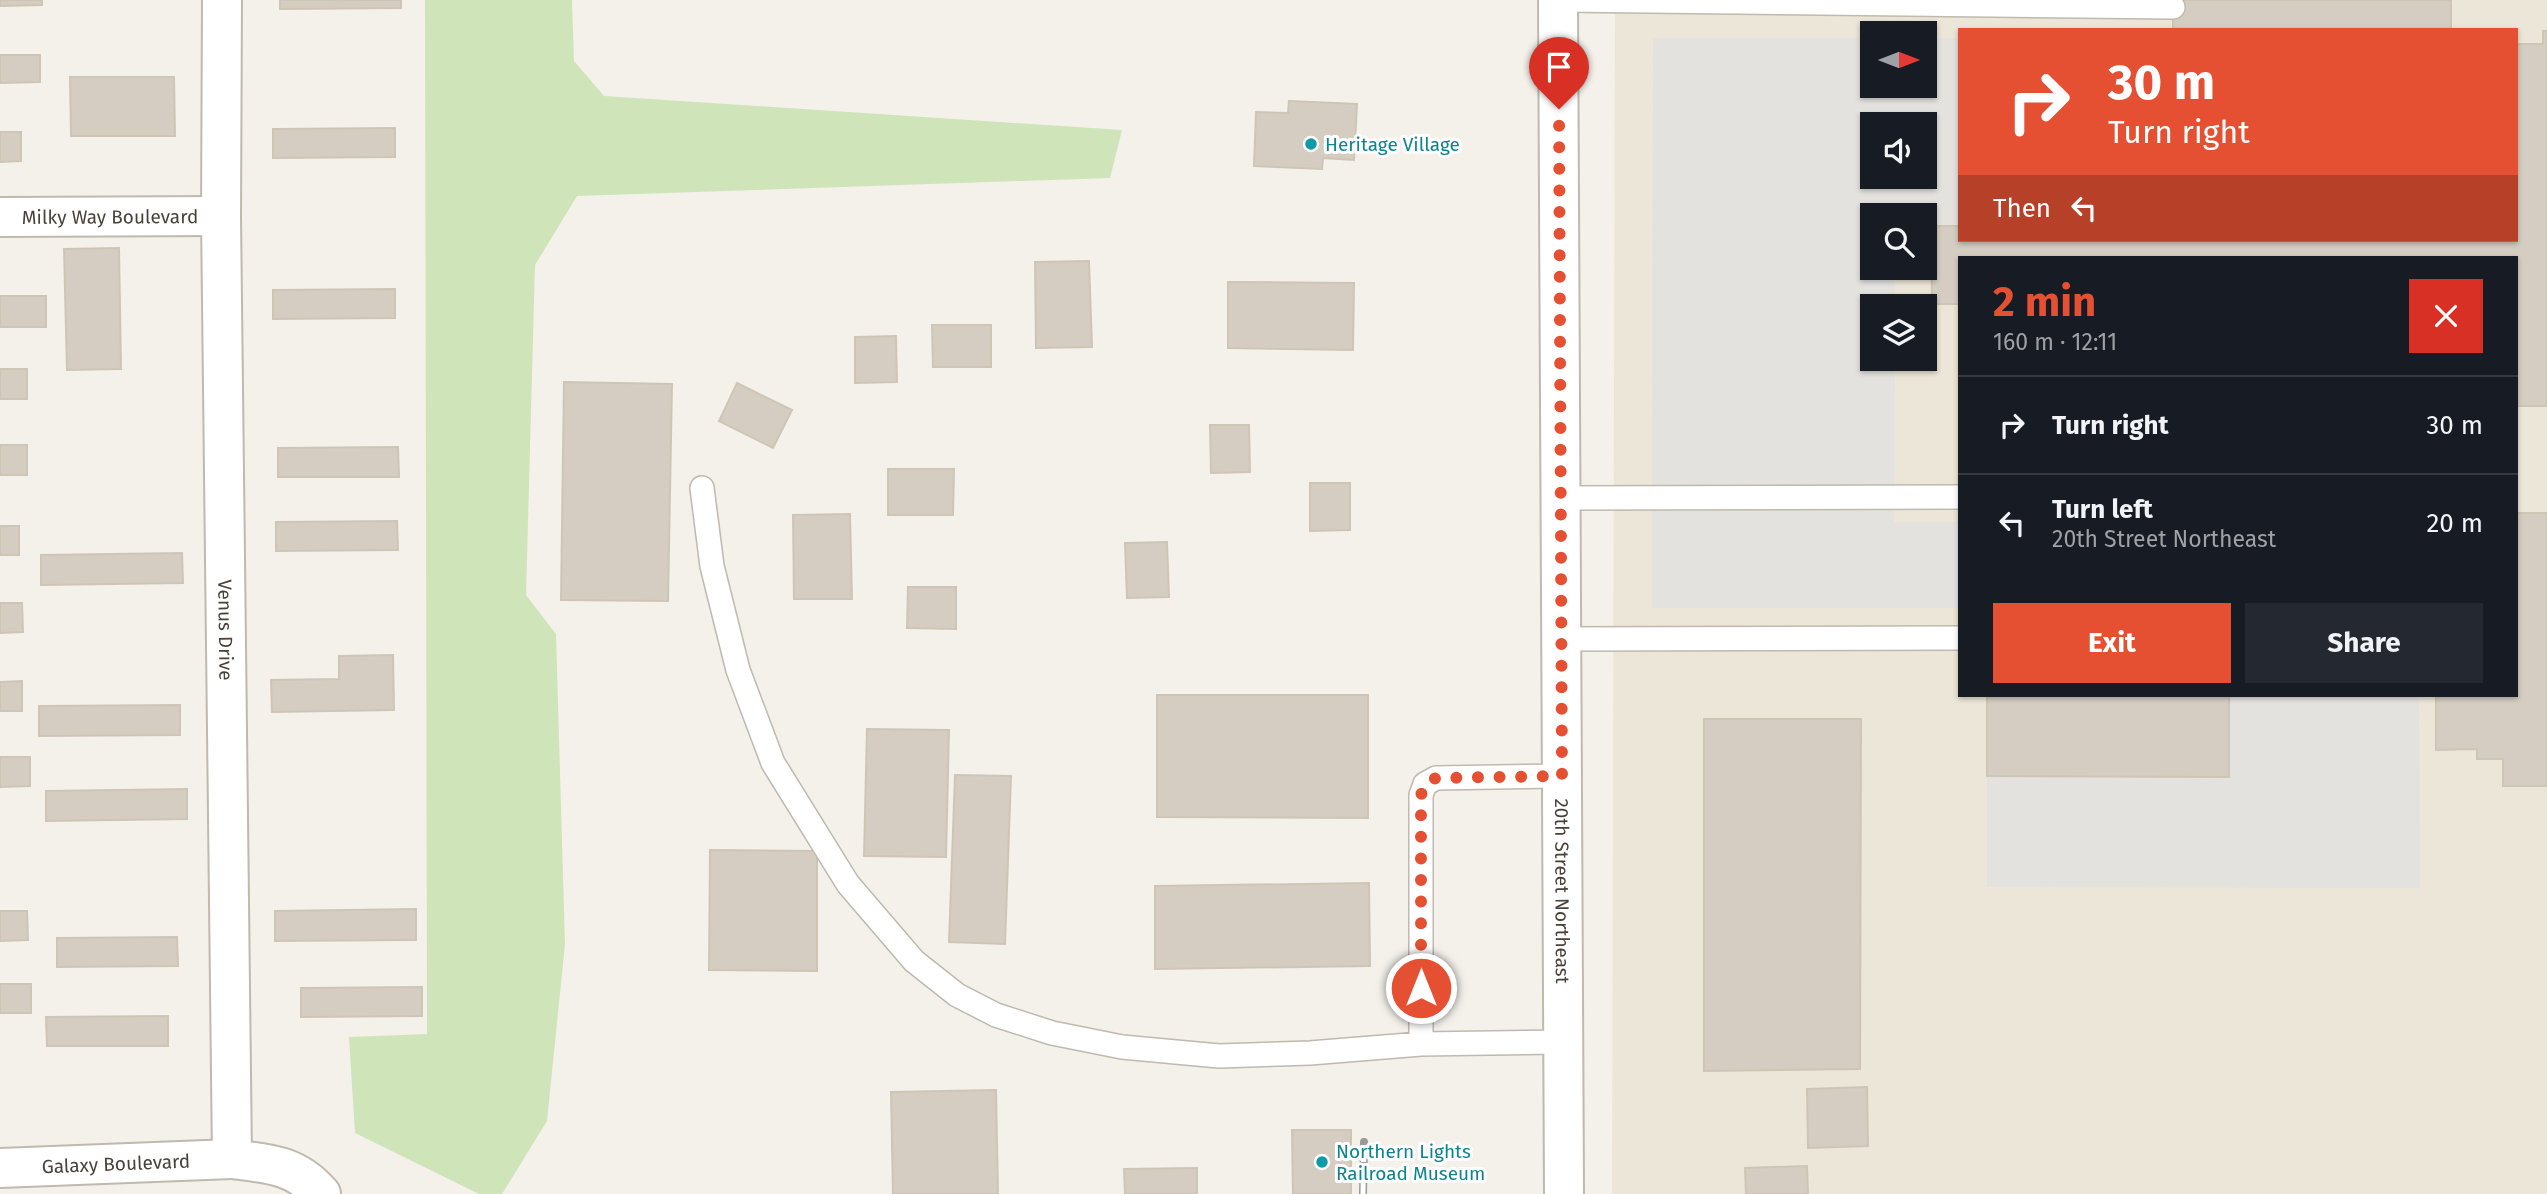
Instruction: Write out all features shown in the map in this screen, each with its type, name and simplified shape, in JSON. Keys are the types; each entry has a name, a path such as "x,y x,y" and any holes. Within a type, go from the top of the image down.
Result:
{"street":[{"name":"Venus Drive","path":"222,0 221,216 232,1160"},
{"name":"20th Street Northeast","path":"1558,0 1564,1194"},
{"name":"Milky Way Boulevard","path":"0,217 221,216"},
{"name":"Galaxy Boulevard","path":"0,1167 232,1160"},
{"path":"232,1160 276,1165 294,1171 309,1181 321,1194"}],"lane":[{"path":"1558,0 2172,7"},
{"path":"702,488 712,566 738,670 773,763 848,884 914,961 957,995 996,1015 1052,1033 1122,1047 1219,1056 1310,1053 1421,1044 1563,1042"},
{"path":"1561,498 1958,497"},
{"path":"1561,639 1958,638"},
{"path":"1421,1044 1421,795 1425,784 1436,778 1562,776"}],"shaded area":[{"path":"1615,0 2547,0 2547,1194 1612,1194"},
{"path":"1653,38 1860,38 1860,98 1937,98 1937,38 1958,38 1958,226 1937,226 1937,203 1860,203 1860,280 1895,280 1895,294 1860,294 1860,371 1895,371 1894,522 1958,522 1958,608 1652,608"},
{"path":"2229,697 2419,697 2420,888 1987,887 1987,776 2228,777"}],"green space":[{"path":"425,0 572,0 574,61 604,96 1122,130 1110,178 577,196 535,265 526,595 556,634 565,944 547,1121 502,1194 479,1194 355,1133 349,1037 427,1034"}],"building":[{"path":"0,0 42,0 42,5 0,6"},
{"path":"280,0 401,0 401,8 280,9"},
{"path":"2173,0 2451,0 2451,28 2173,28"},
{"path":"2543,31 2547,31 2547,406 2518,406 2518,256 1958,256 1958,304 1937,304 1937,294 1932,294 1932,280 1937,280 1937,226 1958,226 1958,242 2518,242 2518,44 2543,44"},
{"path":"0,55 40,55 40,82 0,83"},
{"path":"70,77 174,77 175,136 71,136"},
{"path":"1289,101 1357,104 1354,160 1323,158 1322,169 1254,166 1256,112 1288,113"},
{"path":"395,128 395,157 273,158 273,129"},
{"path":"0,132 21,132 21,161 0,162"},
{"path":"119,248 121,369 67,370 64,249"},
{"path":"1089,261 1092,347 1036,348 1035,262"},
{"path":"1228,282 1354,283 1353,350 1228,348"},
{"path":"395,289 395,318 273,319 273,290"},
{"path":"0,296 46,296 46,327 0,327"},
{"path":"932,325 991,325 991,367 933,367"},
{"path":"896,336 897,382 855,383 855,337"},
{"path":"0,369 27,369 27,399 0,399"},
{"path":"564,382 672,384 668,601 561,600"},
{"path":"737,383 792,410 773,448 719,421"},
{"path":"1210,425 1249,425 1250,472 1211,473"},
{"path":"0,445 27,445 27,475 0,475"},
{"path":"398,447 399,477 278,477 278,448"},
{"path":"888,469 954,469 953,515 888,515"},
{"path":"1310,483 1350,483 1350,530 1310,531"},
{"path":"2518,513 2547,513 2547,786 2503,786 2503,759 2477,759 2477,749 2436,750 2436,697 2518,697"},
{"path":"850,514 852,599 794,599 793,515"},
{"path":"397,521 398,550 276,551 276,522"},
{"path":"0,526 19,526 19,555 0,555"},
{"path":"1167,542 1169,597 1127,598 1125,543"},
{"path":"182,553 183,583 41,585 41,555"},
{"path":"908,587 956,587 956,629 907,628"},
{"path":"0,603 22,603 23,632 0,633"},
{"path":"393,655 394,710 272,712 271,680 339,679 339,656"},
{"path":"22,681 22,711 0,711 0,682"},
{"path":"1157,695 1368,695 1368,818 1157,817"},
{"path":"1987,697 2229,697 2229,777 1987,776"},
{"path":"180,705 180,735 39,736 39,706"},
{"path":"1704,719 1861,719 1860,1069 1704,1071"},
{"path":"867,729 949,730 946,857 864,856"},
{"path":"0,757 30,757 30,786 0,787"},
{"path":"955,775 1011,776 1005,944 949,942"},
{"path":"187,789 187,819 46,821 46,791"},
{"path":"710,850 817,851 817,971 709,970"},
{"path":"1369,883 1370,966 1155,969 1155,886"},
{"path":"416,909 416,940 275,941 275,911"},
{"path":"0,911 27,911 28,940 0,941"},
{"path":"177,937 178,966 57,967 57,938"},
{"path":"0,984 31,984 31,1013 0,1013"},
{"path":"422,987 422,1016 301,1017 301,988"},
{"path":"168,1016 168,1046 47,1046 46,1017"},
{"path":"1867,1087 1868,1146 1808,1148 1807,1089"},
{"path":"996,1090 998,1194 893,1194 891,1092"},
{"name":"Northern Lights Railroad Museum","path":"1292,1130 1351,1130 1351,1194 1293,1194"},
{"path":"1807,1166 1808,1194 1746,1194 1745,1168"},
{"path":"1197,1168 1197,1194 1125,1194 1124,1169"}],"railway":[{"path":"1363,1194 1364,1142"}],"place":[{"name":"Heritage Village","path":"1311,144"},
{"name":"Northern Lights Railroad Museum","path":"1322,1162"}],"route":[{"path":"1421,988 1421,795 1425,784 1436,778 1562,776 1559,109"}]}
